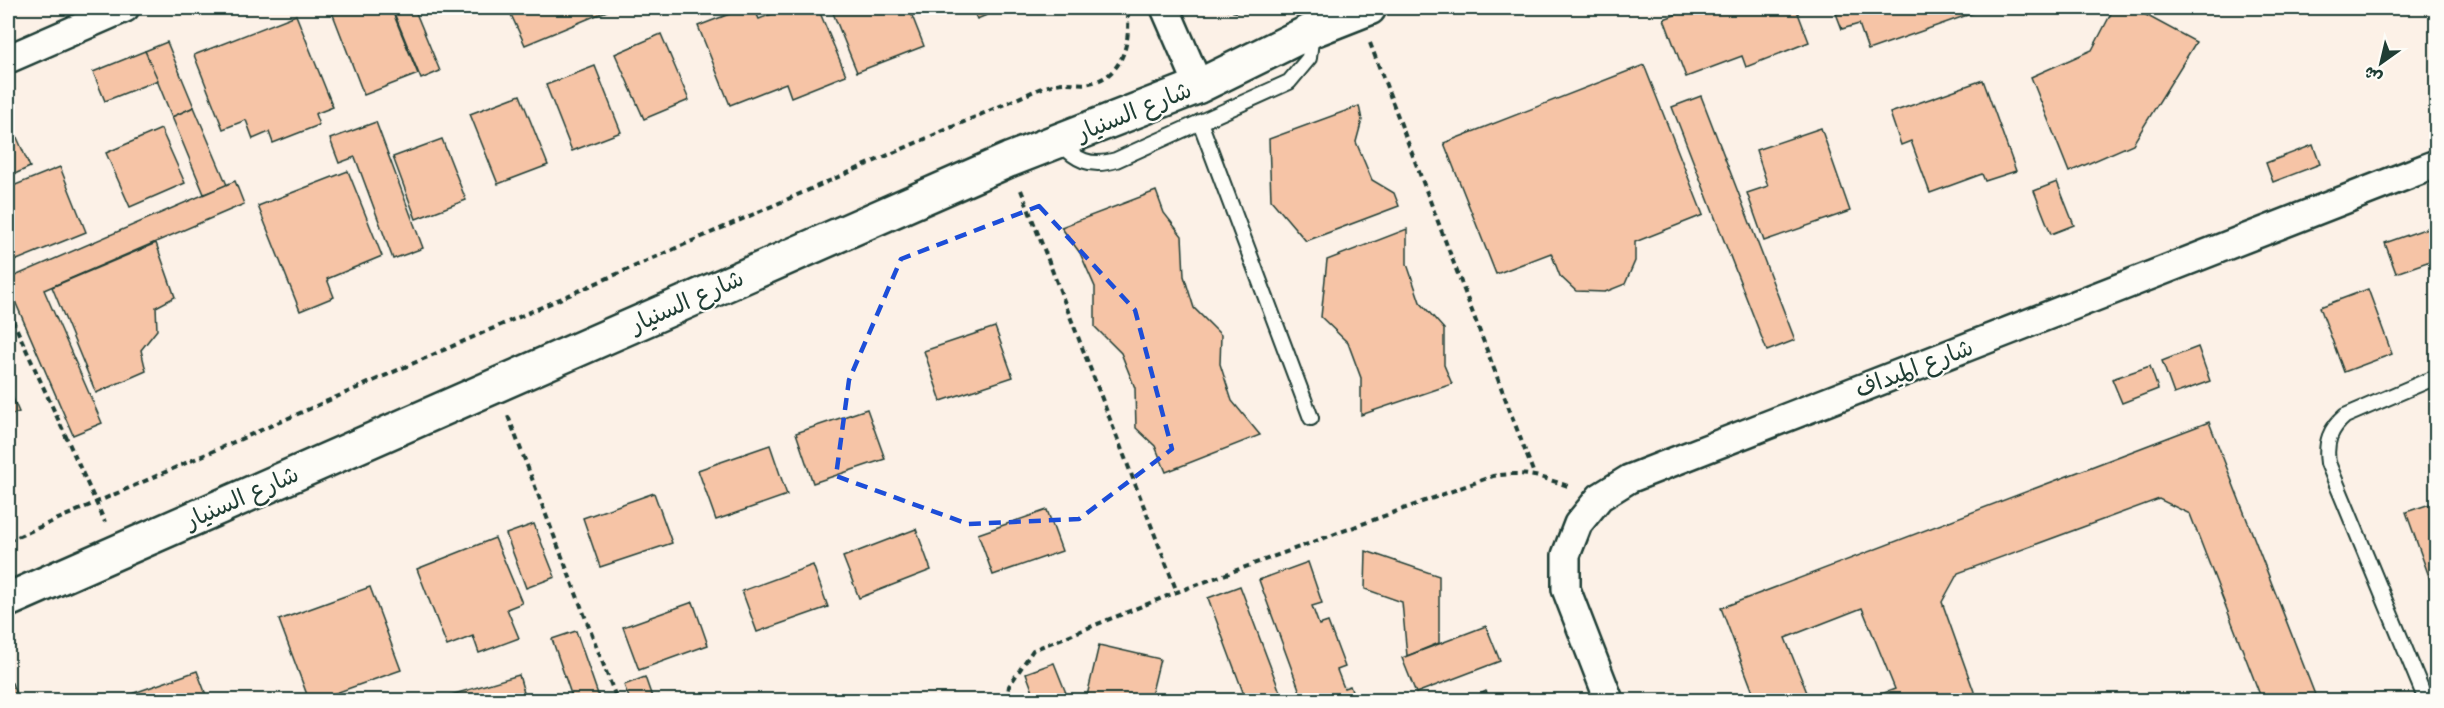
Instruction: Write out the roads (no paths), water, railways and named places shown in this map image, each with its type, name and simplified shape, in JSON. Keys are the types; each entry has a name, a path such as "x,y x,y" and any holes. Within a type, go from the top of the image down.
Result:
{"street":[{"path":"8,59 125,8"},
{"path":"1165,8 1199,86"},
{"name":"شارع السنيار","path":"8,600 1009,160 1199,86 1313,30 1363,10"},
{"name":"شارع الميداف","path":"1609,700 1566,589 1566,555 1578,524 1600,497 1629,479 2436,164"}],"lane":[{"path":"1059,142 1072,156 1084,161 1107,163 1200,122 1289,82 1309,58 1313,30"},
{"path":"1200,122 1311,418"},
{"path":"2426,700 2328,463 2326,450 2334,425 2345,416 2436,377"}]}
